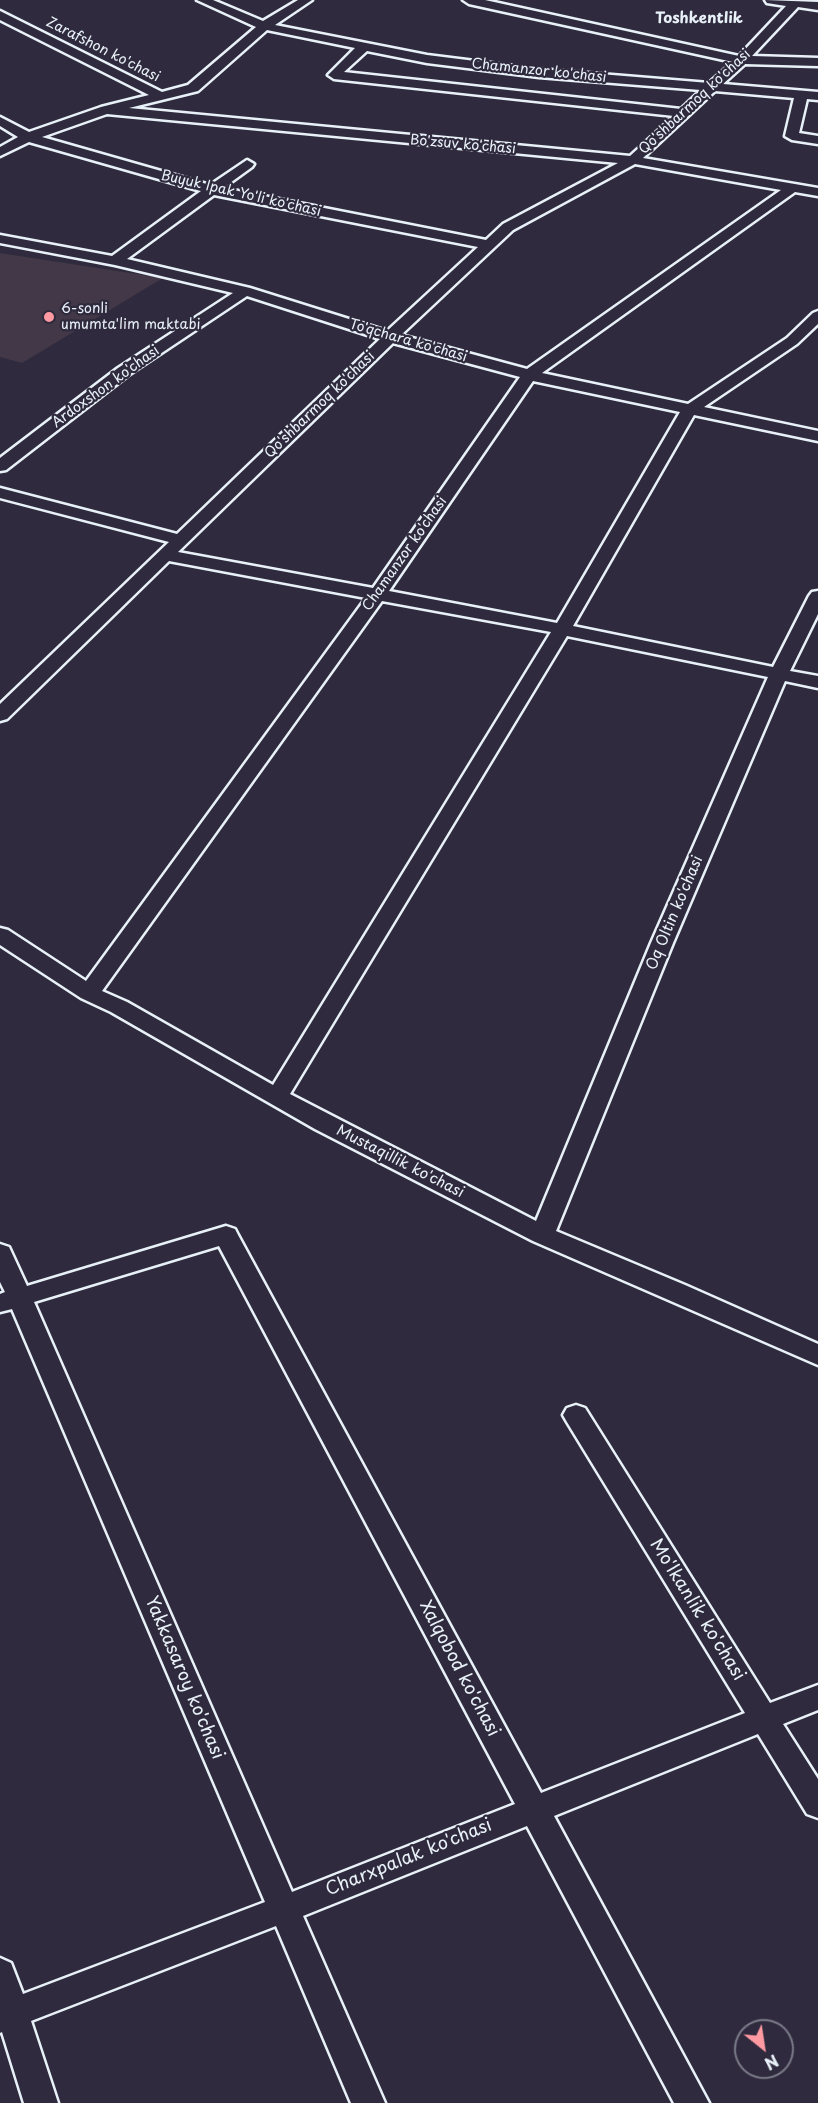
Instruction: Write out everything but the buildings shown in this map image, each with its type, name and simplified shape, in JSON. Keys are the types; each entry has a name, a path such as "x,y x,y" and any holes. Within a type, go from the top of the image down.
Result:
{"street":[{"name":"Chamanzor ko'chasi","path":"203,0 264,26 427,59 539,73 818,96"},
{"path":"152,116 193,88 264,26 306,0"},
{"path":"469,0 742,60 818,62"},
{"path":"771,0 818,6"},
{"name":"Qo'shbarmoq ko'chasi","path":"0,715 390,337 508,227 633,160 742,60 794,4"},
{"name":"Zarafshon ko'chasi","path":"0,15 160,96"},
{"path":"366,45 334,75 685,113"},
{"path":"0,152 28,136 106,110 193,88"},
{"path":"801,95 792,136 818,140"},
{"name":"Bo'zsuv ko'chasi","path":"106,110 633,160 818,192"},
{"name":"Buyuk Ipak Yo'li ko'chasi","path":"0,121 28,136 212,190 489,245"},
{"path":"115,261 247,164"},
{"name":"Chamanzor ko'chasi","path":"89,993 378,594 529,375 792,188"},
{"name":"To'qchara ko'chasi","path":"0,239 115,261 245,291 390,337 529,375 818,436"},
{"name":"Ardoxshon ko'chasi","path":"0,466 124,371 245,291"},
{"path":"278,1096 562,629 689,410 792,341 818,316"},
{"path":"0,494 182,540"},
{"path":"167,555 562,629 818,682"},
{"name":"Oq Oltin ko'chasi","path":"542,1235 662,943 778,675 818,596"},
{"name":"Mustaqillik ko'chasi","path":"0,935 89,993 119,1007 323,1123 542,1235 676,1291 818,1355"},
{"name":"Xalqobod ko'chasi","path":"9,1300 226,1235 692,2103"},
{"name":"Yakkasaroy ko'chasi","path":"0,1253 9,1300 284,1909 368,2103"},
{"name":"Mo'lkanlik ko'chasi","path":"576,1415 818,1805"},
{"name":"Charxpalak ko'chasi","path":"7,2015 284,1909 818,1697"},
{"path":"0,1973 7,2015 42,2103"}],"shaded area":[{"name":"6-sonli umumta'lim maktabi","path":"0,253 163,278 22,363 0,357"}],"place":[{"name":"6-sonli umumta'lim maktabi","path":"49,317"}],"district":[{"name":"Toshkentlik","path":"699,19"}]}
